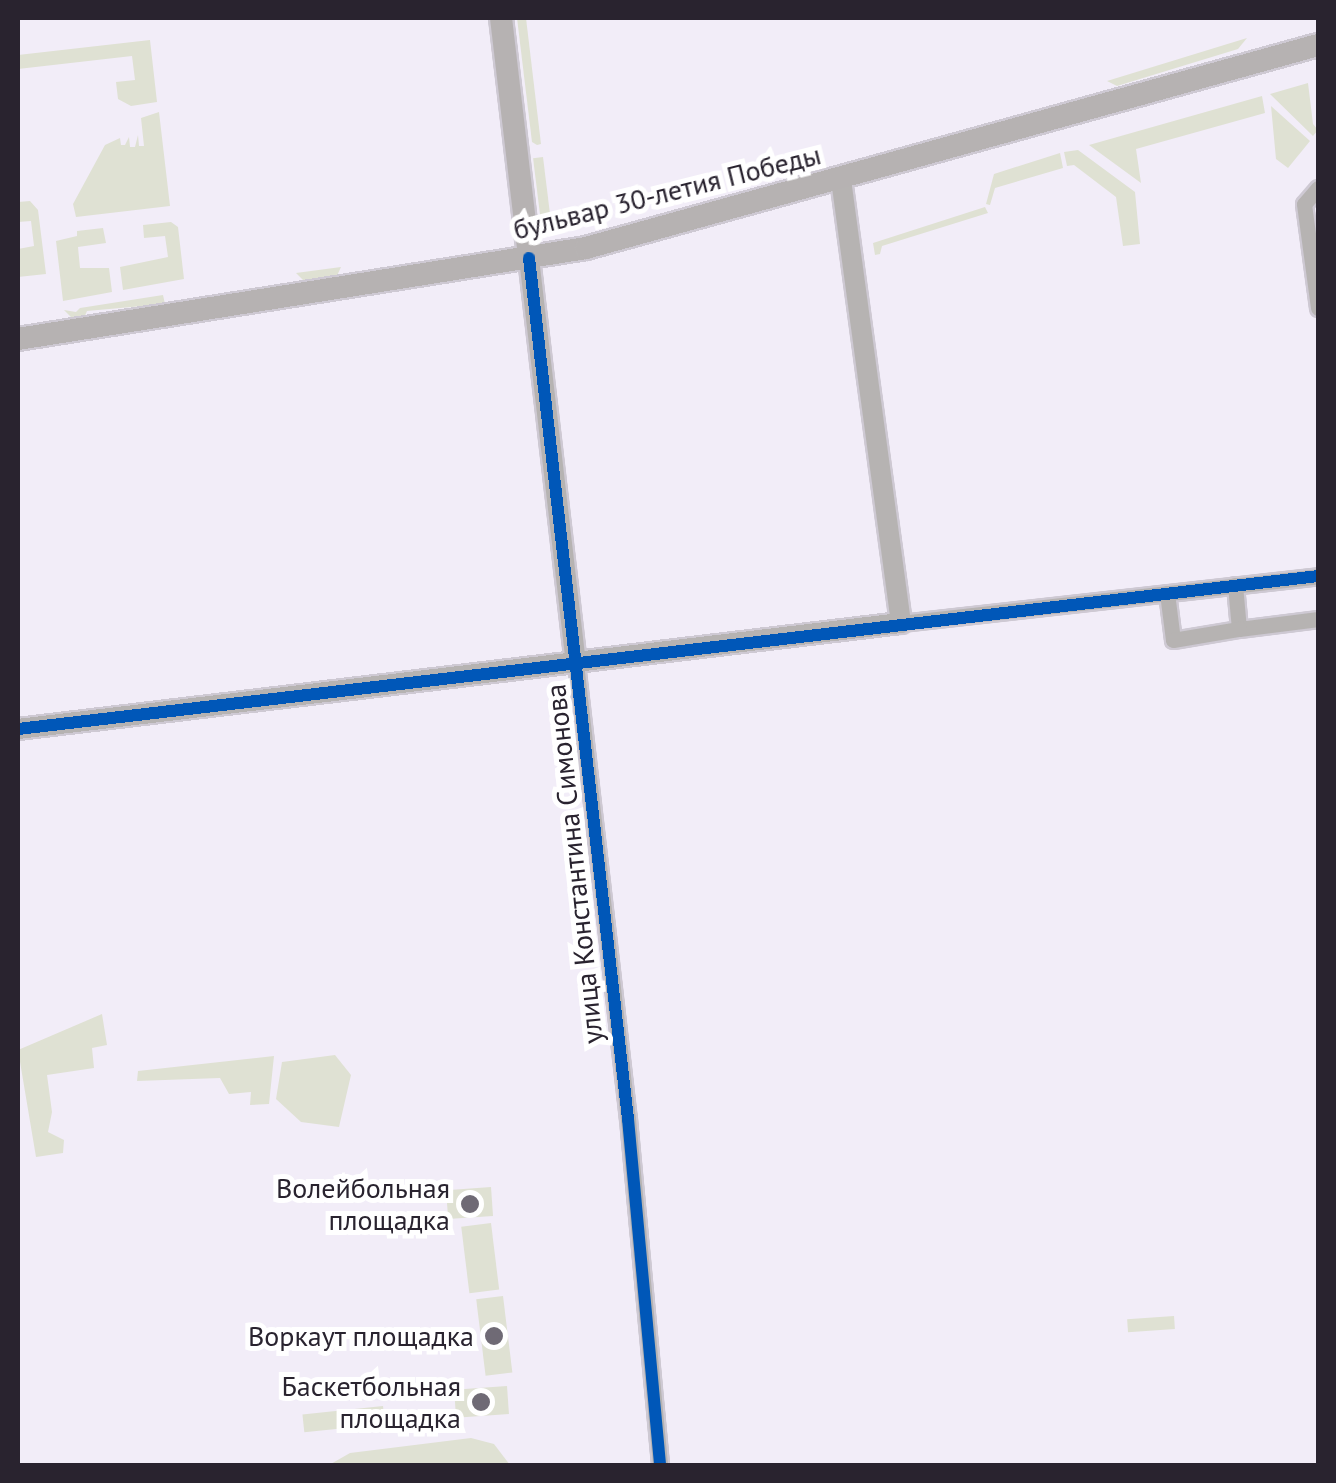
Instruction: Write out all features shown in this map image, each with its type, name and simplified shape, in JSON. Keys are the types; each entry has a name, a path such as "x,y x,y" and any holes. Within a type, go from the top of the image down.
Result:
{"main road":[{"name":"улица Константина Симонова","path":"501,18 529,258"},
{"name":"бульвар 30-летия Победы","path":"18,339 586,248 841,181 1318,45"}],"street":[{"path":"841,181 901,623"},
{"path":"1318,188 1304,204 1318,308"},
{"name":"улица Константина Симонова","path":"529,258 628,1119 660,1466"},
{"path":"18,729 1318,576"},
{"path":"1235,585 1239,629"},
{"path":"1166,593 1173,640 1318,618"}],"shaded area":[{"path":"517,18 526,18 541,144 537,145 532,142"},
{"path":"1247,38 1238,49 1117,86 1107,81"},
{"path":"150,40 157,102 131,106 118,99 116,82 135,80 132,56 18,69 18,55"},
{"path":"1308,83 1313,124 1318,130 1313,136 1270,94"},
{"path":"1262,96 1265,113 1136,149 1141,183 1089,145"},
{"path":"1271,106 1310,141 1288,168 1276,159"},
{"path":"159,112 170,206 76,217 73,204 105,145 120,138 121,145 125,145 129,137 130,147 135,147 138,135 139,146 144,146 141,118"},
{"path":"1078,150 1135,192 1140,244 1123,246 1116,197 1074,165 1067,166 1064,152"},
{"path":"1060,153 1063,168 995,188 990,205 986,204 994,174"},
{"path":"543,157 551,220 541,221 533,158"},
{"path":"30,201 38,210 46,274 18,277 18,249 34,246 31,221 18,222 18,202"},
{"path":"985,207 988,213 882,246 880,254 875,255 873,243"},
{"path":"171,222 178,227 184,279 123,290 120,267 168,257 165,236 144,238 143,225"},
{"path":"103,228 106,243 78,247 80,268 109,268 112,292 63,301 56,241 77,236 77,231"},
{"path":"341,267 336,278 305,282 296,273"},
{"path":"163,295 165,304 87,311 84,318 74,320 64,310 76,312 80,308"},
{"path":"102,1014 107,1045 92,1048 94,1068 47,1075 52,1112 48,1132 64,1140 63,1153 36,1157 18,1050"},
{"path":"335,1055 351,1075 339,1127 301,1122 276,1099 282,1062"},
{"path":"274,1056 269,1104 250,1105 251,1092 229,1094 220,1078 137,1081 138,1071"},
{"name":"Волейбольная площадка","path":"491,1187 493,1216 448,1219 446,1190"},
{"name":"Воркаут площадка","path":"491,1223 499,1290 469,1293 461,1227"},
{"name":"Воркаут площадка","path":"503,1296 512,1372 486,1376 476,1299"},
{"path":"1174,1316 1175,1329 1128,1332 1127,1319"},
{"name":"Баскетбольная площадка","path":"507,1386 509,1414 456,1418 454,1390"},
{"name":"Воркаут площадка","path":"383,1406 385,1424 304,1432 302,1414"},
{"path":"471,1438 494,1444 510,1465 329,1465 350,1453"}],"cycle path":[{"path":"529,258 628,1119 660,1466"},
{"path":"18,729 1318,576"}],"place":[{"name":"Волейбольная площадка","path":"470,1204"},
{"name":"Воркаут площадка","path":"494,1336"},
{"name":"Баскетбольная площадка","path":"481,1402"}]}
